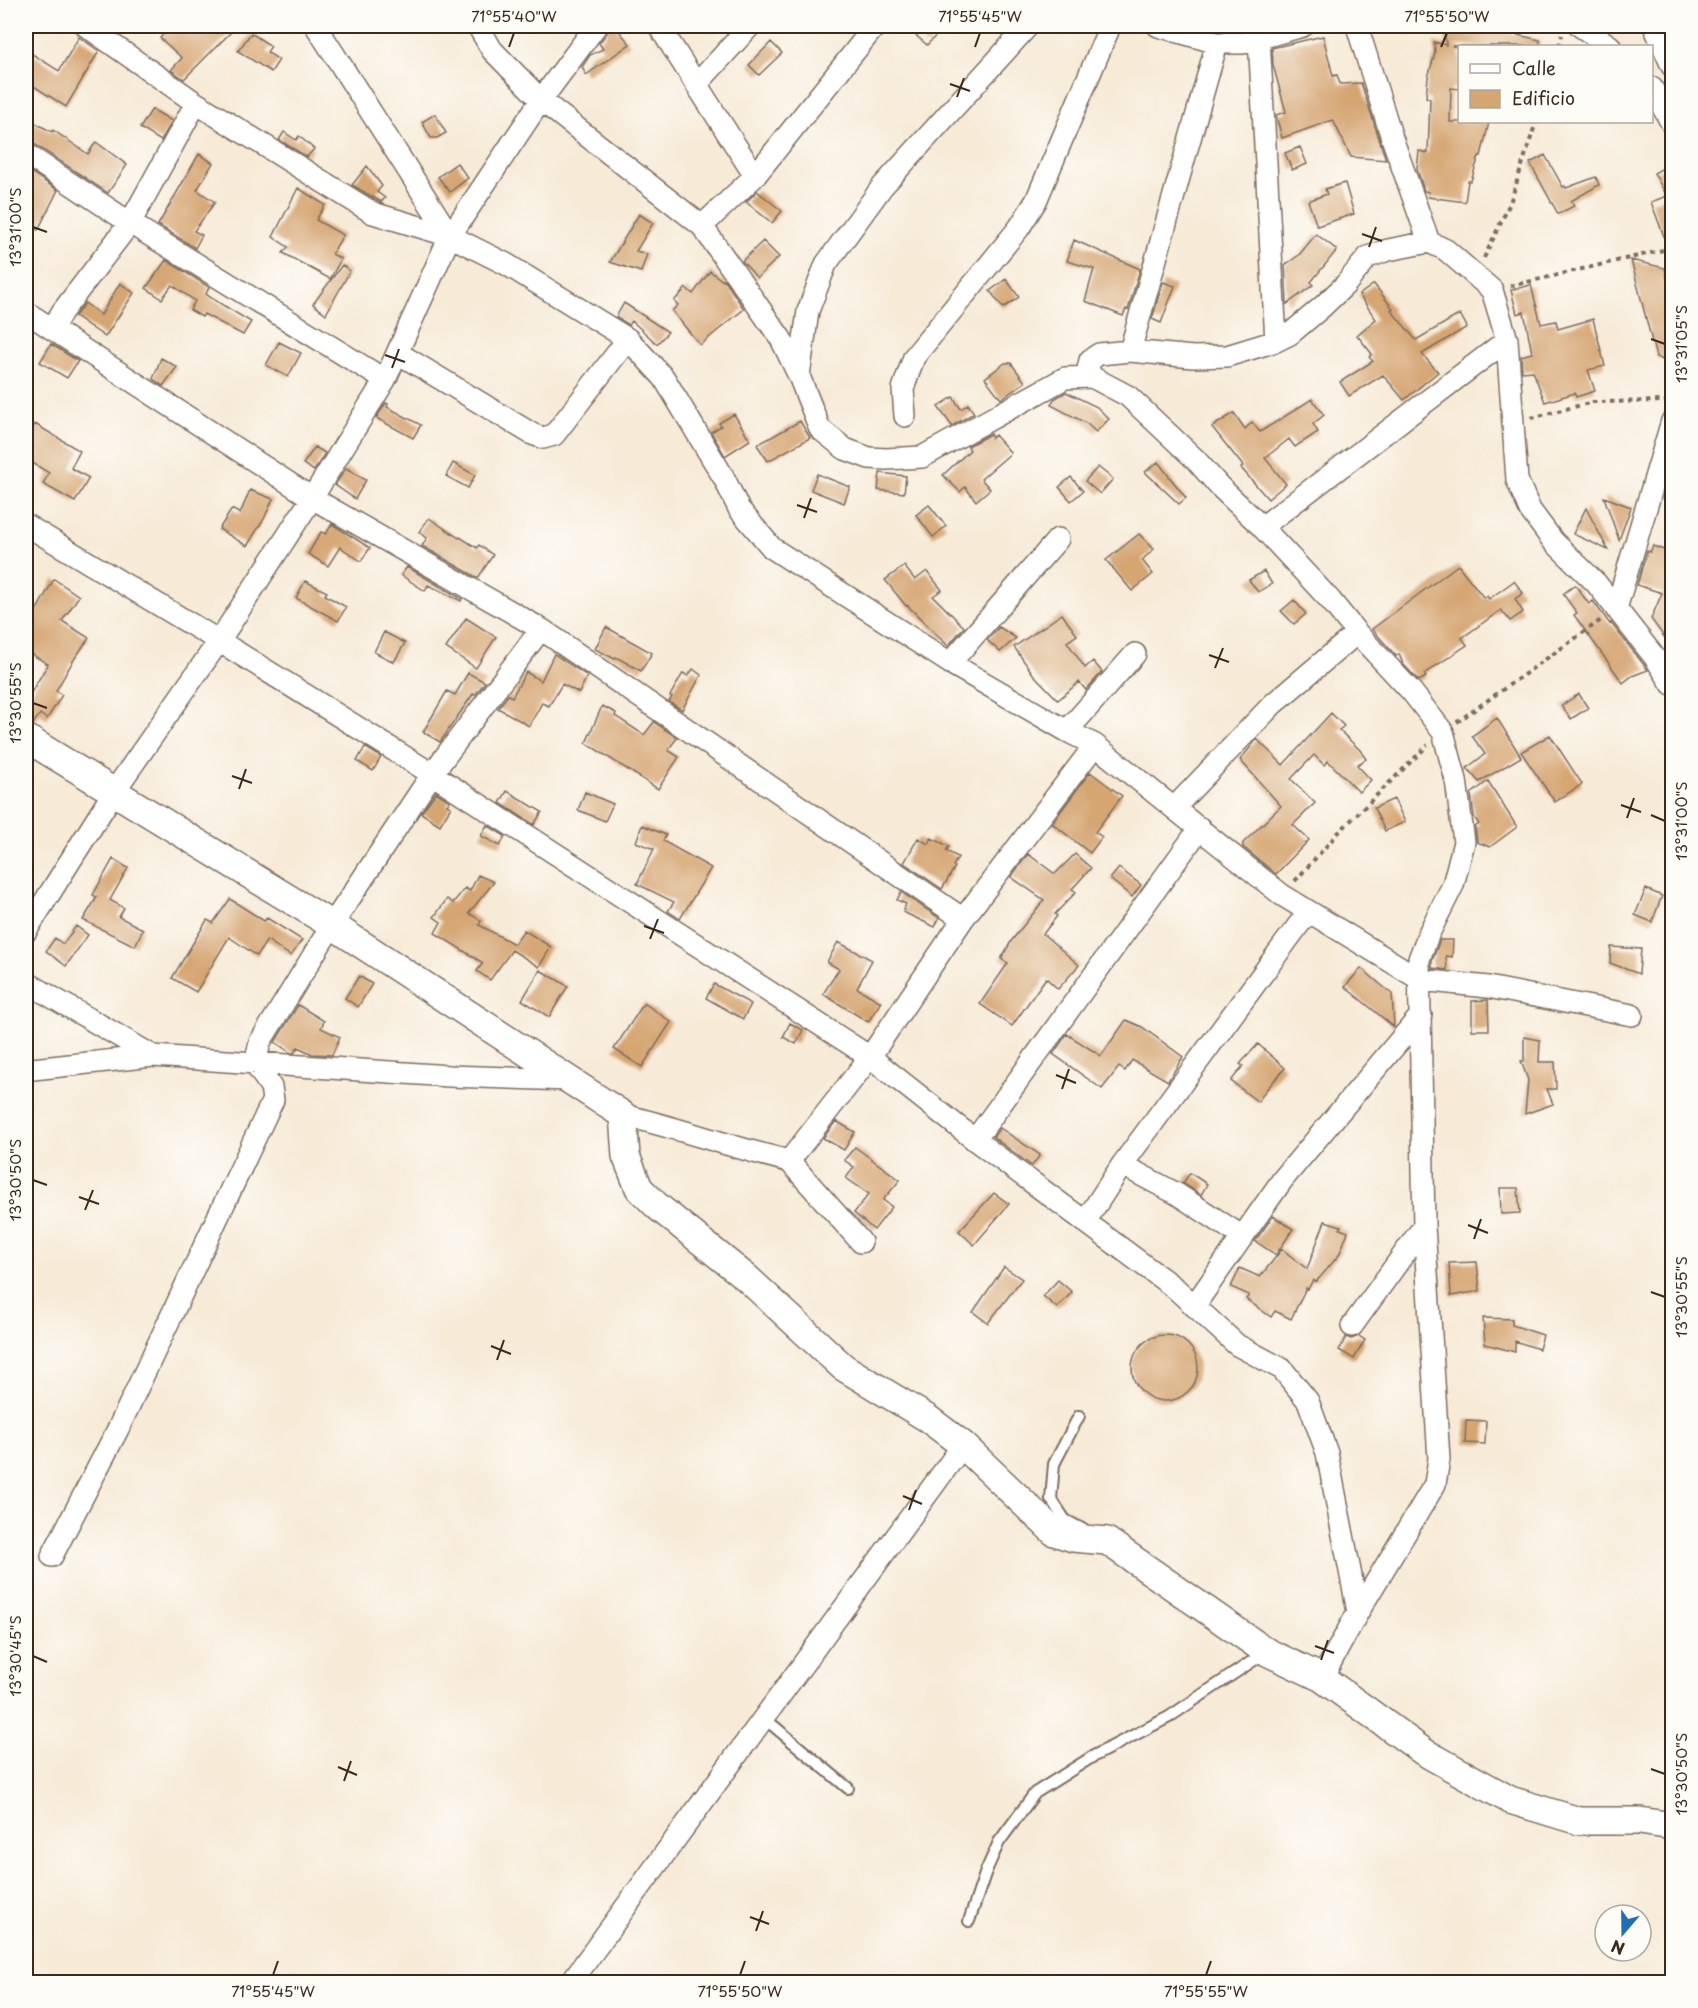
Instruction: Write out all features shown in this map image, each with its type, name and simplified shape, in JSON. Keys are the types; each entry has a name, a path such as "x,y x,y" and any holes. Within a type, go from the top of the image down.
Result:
{"street":[{"path":"86,26 196,103 373,213 450,236 506,264 627,339 664,378 724,478 739,509 771,548 950,663 1095,745 1282,895 1308,912 1421,980 1488,987 1632,1015"},
{"path":"316,26 450,236"},
{"path":"478,26 492,50 541,100 702,226 781,339 799,376 820,429 845,449 869,458 922,457 1065,378 1092,376"},
{"path":"26,931 115,790 219,641 385,380 450,236 541,100 596,26"},
{"path":"658,26 755,176"},
{"path":"697,84 750,26"},
{"path":"702,226 755,176 875,26"},
{"path":"799,376 808,311 826,264 882,188 1028,26"},
{"path":"905,416 903,389 914,357 1019,228 1036,201 1110,26"},
{"path":"1158,26 1217,43 1243,43 1266,32 1303,26"},
{"path":"1357,26 1392,138 1430,242"},
{"path":"1580,26 1608,45"},
{"path":"1659,27 1672,66"},
{"path":"1266,32 1276,341"},
{"path":"1130,351 1217,43"},
{"path":"1653,90 1672,124"},
{"path":"52,328 130,223 196,103"},
{"path":"26,154 130,223 385,380"},
{"path":"1323,1678 1358,1612 1435,1484 1438,1459 1424,1226 1419,959 1453,885 1464,842 1456,780 1443,732 1412,692 1357,633 1332,600 1196,460 1128,396 1092,376 1088,369 1090,360 1099,354 1130,351 1193,357 1227,356 1276,341 1290,334 1322,307 1345,285 1368,257 1388,250 1430,242 1446,250 1492,290 1507,340 1517,480 1530,510 1553,541 1596,583 1656,659 1672,684"},
{"path":"26,312 312,498 541,629 963,919"},
{"path":"398,353 532,434 543,438 554,435 627,339"},
{"path":"1262,527 1507,340"},
{"path":"1616,609 1672,421"},
{"path":"26,525 219,641 432,774 870,1057 975,1140 1159,1276 1238,1345 1281,1369 1308,1401 1328,1453 1358,1612"},
{"path":"950,663 1058,539"},
{"path":"52,1556 118,1430 273,1100 271,1087 255,1064 260,1042 332,925 432,774 541,629"},
{"path":"1174,807 1273,704 1357,633"},
{"path":"1067,731 1135,654"},
{"path":"26,738 115,790 332,925 623,1114 789,1161 861,1242"},
{"path":"789,1161 870,1057 963,919 1095,745"},
{"path":"975,1140 1200,828"},
{"path":"1085,1222 1122,1165 1308,912"},
{"path":"26,982 153,1056"},
{"path":"1194,1306 1283,1179 1421,1016"},
{"path":"28,1073 153,1056 449,1076 570,1080"},
{"path":"623,1114 626,1156 639,1188 657,1206 748,1279 843,1367 927,1418 963,1445 1054,1532 1073,1538 1107,1541 1267,1652 1323,1678 1424,1752 1510,1800 1579,1821 1640,1821 1672,1826"},
{"path":"1122,1165 1178,1194 1243,1237"},
{"path":"1352,1326 1424,1226"},
{"path":"574,1978 963,1445"}],"lane":[{"path":"1079,1416 1054,1464 1051,1499 1065,1520 1107,1541"},
{"path":"969,1921 986,1871 999,1842 1035,1793 1092,1757 1169,1717 1267,1652"},
{"path":"764,1719 848,1788"}],"path":[{"path":"1476,274 1510,203 1536,123"},
{"path":"1492,290 1672,248"},
{"path":"1512,423 1593,402 1672,401"},
{"path":"1665,1983 1672,1966"}],"building":[{"path":"171,26 237,26 184,79 171,70 182,58 160,38"},
{"path":"608,26 615,26 630,44 586,75 582,67 590,55 603,49 599,43 607,33"},
{"path":"905,26 945,26 927,45"},
{"path":"1444,26 1478,26 1540,40 1540,45 1452,46 1458,48 1458,89 1451,88 1450,122 1489,123 1481,156 1479,156 1471,181 1468,181 1465,202 1428,197 1429,192 1424,191 1417,169 1419,151 1428,153 1430,99 1426,97 1428,77 1435,53 1434,42 1446,45"},
{"path":"251,33 271,46 267,52 279,60 271,72 238,51"},
{"path":"1323,36 1333,76 1337,75 1340,84 1361,83 1386,160 1351,157 1333,120 1282,138 1276,115 1286,112 1273,65 1272,48"},
{"path":"79,37 99,51 66,107 26,81 26,50 59,71"},
{"path":"771,42 782,53 759,75 749,65"},
{"path":"152,109 172,121 161,141 140,128"},
{"path":"435,114 446,133 437,138 431,138 422,122"},
{"path":"26,118 52,132 53,130 88,154 96,142 127,165 108,193 33,143 26,141"},
{"path":"284,132 296,140 299,136 314,149 307,157 279,140"},
{"path":"1300,147 1307,164 1292,170 1285,153"},
{"path":"199,154 213,163 197,190 215,202 194,231 202,235 195,248 158,225"},
{"path":"1545,155 1563,187 1566,188 1596,177 1599,185 1571,201 1574,206 1558,214 1530,163"},
{"path":"457,163 468,178 450,192 438,177"},
{"path":"1672,163 1672,205 1654,173"},
{"path":"367,166 382,186 377,192 385,198 381,202 352,185"},
{"path":"26,169 58,190 38,230 26,224"},
{"path":"1345,183 1354,214 1317,226 1308,201 1327,194 1325,189"},
{"path":"298,188 325,205 316,220 343,235 332,254 341,259 330,279 283,253 288,247 273,237"},
{"path":"757,191 782,211 772,223 746,202"},
{"path":"1667,196 1672,211 1671,255 1651,202"},
{"path":"639,214 653,223 636,251 647,254 641,272 610,262"},
{"path":"1316,234 1337,250 1311,282 1313,285 1287,304 1285,265 1299,255"},
{"path":"1074,240 1140,269 1128,310 1126,309 1123,316 1085,301 1094,269 1067,261"},
{"path":"763,241 779,257 757,278 742,261"},
{"path":"166,260 209,287 206,294 251,322 243,335 204,314 202,317 190,310 195,301 172,285 162,299 146,288"},
{"path":"1631,260 1665,268 1672,298 1672,364 1656,357"},
{"path":"342,265 350,271 326,314 313,304"},
{"path":"710,271 723,281 724,279 744,309 700,345 672,311 678,305 674,301 686,288 693,294"},
{"path":"1006,279 1019,297 1003,308 990,291"},
{"path":"1163,282 1175,286 1161,323 1152,319"},
{"path":"120,283 134,293 105,337 75,316 85,303 101,315"},
{"path":"1374,284 1393,309 1391,310 1416,340 1460,314 1467,327 1422,354 1438,372 1404,400 1383,375 1349,396 1340,382 1373,361 1369,357 1372,354 1357,335 1376,319 1359,295"},
{"path":"1531,285 1541,324 1556,321 1558,329 1593,319 1605,366 1588,370 1595,391 1576,397 1575,393 1545,402 1533,371 1522,372 1521,356 1532,353 1524,312 1517,314 1511,290"},
{"path":"624,303 668,332 657,344 632,321 629,325 616,317"},
{"path":"279,342 301,353 288,377 266,365"},
{"path":"51,344 78,361 67,378 40,362"},
{"path":"161,358 177,367 163,386 153,379"},
{"path":"1005,363 1011,363 1025,382 1001,399 985,378"},
{"path":"1066,392 1097,407 1109,419 1096,432 1086,423 1051,405 1054,399"},
{"path":"953,397 961,409 968,404 974,413 952,426 938,407"},
{"path":"1312,399 1324,415 1313,424 1318,432 1295,447 1289,439 1265,458 1286,484 1268,499 1241,468 1243,466 1212,427 1234,413 1245,429 1252,422 1260,432"},
{"path":"386,403 387,407 421,425 413,438 376,418"},
{"path":"734,414 750,440 725,456 711,432 721,426 719,423"},
{"path":"800,421 810,438 768,461 757,445"},
{"path":"35,424 80,451 71,468 89,478 75,502 43,484 49,473 26,459 26,440"},
{"path":"990,434 992,438 995,435 1011,453 981,479 990,489 976,501 965,487 960,492 943,475 970,450 968,446"},
{"path":"315,447 325,453 314,471 303,464"},
{"path":"1158,462 1186,498 1179,504 1145,472"},
{"path":"453,463 475,475 468,488 446,476"},
{"path":"1098,467 1113,479 1100,494 1085,481"},
{"path":"346,468 366,480 355,499 335,485"},
{"path":"880,473 906,476 904,493 878,490"},
{"path":"817,474 850,487 844,503 811,490"},
{"path":"1071,477 1083,491 1071,501 1059,487"},
{"path":"250,490 273,499 264,519 247,546 219,529 232,509 240,514"},
{"path":"1604,497 1631,507 1619,540"},
{"path":"929,505 946,526 933,537 916,515"},
{"path":"1586,508 1608,550 1573,534"},
{"path":"429,518 459,538 477,548 479,545 493,555 478,578 422,546 427,538 419,532"},
{"path":"332,524 370,548 361,561 340,547 328,566 308,554 321,532 326,534"},
{"path":"1139,534 1154,549 1142,560 1153,574 1132,591 1106,560"},
{"path":"1653,546 1672,553 1672,622 1665,638 1651,619 1662,593 1637,585 1647,551 1650,552"},
{"path":"1458,565 1484,598 1487,596 1489,599 1514,581 1523,593 1515,599 1523,612 1510,621 1501,610 1462,638 1467,645 1424,674 1426,677 1419,681 1403,664 1399,654 1396,656 1372,629"},
{"path":"904,566 915,580 927,571 942,590 933,596 964,627 948,646 906,606 885,580"},
{"path":"407,567 462,599 461,601 428,585 425,591 401,575"},
{"path":"1264,571 1272,584 1258,592 1249,580"},
{"path":"54,579 79,596 62,621 89,638 56,691 62,695 47,719 40,714 33,724 26,722 26,701 48,664 26,651 26,629"},
{"path":"305,581 327,592 325,595 346,607 338,621 296,598"},
{"path":"1575,585 1589,604 1593,601 1648,670 1632,676 1623,683 1574,615 1577,613 1563,594"},
{"path":"1294,600 1306,614 1294,624 1281,611"},
{"path":"1062,614 1077,635 1067,642 1085,668 1093,661 1102,672 1086,690 1079,682 1058,700 1033,674 1014,647"},
{"path":"466,618 496,637 476,668 446,648"},
{"path":"606,627 652,653 641,671 616,657 615,659 595,649"},
{"path":"999,627 1016,638 1000,652 987,640"},
{"path":"384,632 405,643 394,662 374,652"},
{"path":"554,654 587,676 579,693 562,684 549,706 542,703 529,726 498,708 508,695 512,697 526,672 541,681"},
{"path":"693,669 701,675 682,710 669,702 672,697 670,696 683,673 688,676"},
{"path":"468,673 485,682 475,695 473,694 440,742 423,732 447,691 455,695"},
{"path":"1579,694 1588,708 1571,719 1561,706"},
{"path":"602,706 616,713 615,716 644,735 654,722 677,738 668,750 679,757 658,789 586,743"},
{"path":"1331,713 1344,726 1339,730 1366,759 1357,765 1371,780 1359,792 1328,761 1324,765 1314,755 1291,779 1315,803 1293,825 1309,840 1276,874 1243,847 1243,843 1281,806 1240,760 1257,739 1283,765"},
{"path":"1497,718 1521,757 1479,782 1467,768 1485,754 1472,736"},
{"path":"1550,735 1582,784 1555,802 1521,752"},
{"path":"365,747 381,757 373,771 357,761"},
{"path":"1090,772 1122,796 1095,832 1102,837 1090,853 1052,823"},
{"path":"1488,781 1517,827 1490,847 1477,842 1475,827 1479,824 1474,817 1471,794"},
{"path":"507,791 542,812 534,825 500,803"},
{"path":"436,792 450,801 447,805 451,807 440,825 421,813"},
{"path":"585,792 613,804 605,821 578,810"},
{"path":"1394,799 1405,822 1385,831 1374,808"},
{"path":"487,825 505,836 500,846 481,836"},
{"path":"642,825 666,835 663,841 711,868 680,919 668,911 674,902 637,884 654,849 636,842"},
{"path":"918,838 928,844 931,838 949,846 946,851 958,857 942,889 904,863"},
{"path":"1028,854 1055,874 1075,854 1091,868 1072,889 1076,892 1055,914 1057,916 1043,934 1079,965 1058,989 1046,978 1012,1026 980,1004 1008,963 1001,959 1012,940 1044,900 1011,877"},
{"path":"113,859 128,868 110,900 124,908 119,917 143,929 135,946 83,920 97,897 93,895"},
{"path":"1119,868 1141,885 1132,897 1110,879"},
{"path":"478,875 494,882 469,913 481,921 479,925 514,944 524,930 551,947 539,967 512,950 490,980 477,971 483,963 435,933 441,922 434,917 447,899 453,903 465,888 470,891"},
{"path":"1646,889 1662,896 1652,922 1635,915"},
{"path":"901,892 939,918 935,927 903,912 906,904 897,900"},
{"path":"230,899 264,921 267,918 302,940 291,956 267,940 257,956 229,937 196,992 172,978 207,920 213,923"},
{"path":"76,926 88,935 66,966 46,951 55,938 63,944"},
{"path":"1440,940 1453,940 1452,957 1446,956 1447,970 1432,968 1432,961"},
{"path":"838,942 872,960 857,988 881,1002 868,1022 823,994 839,969 827,962"},
{"path":"1611,947 1641,949 1639,974 1610,963"},
{"path":"1361,968 1392,994 1394,1027 1345,987"},
{"path":"540,970 568,986 549,1017 522,1000"},
{"path":"359,976 372,984 358,1007 345,998"},
{"path":"714,984 751,1004 743,1019 706,998"},
{"path":"1488,1000 1489,1030 1472,1030 1472,1001"},
{"path":"644,1003 671,1022 642,1067 614,1049"},
{"path":"298,1005 324,1021 321,1028 340,1037 332,1055 312,1054 298,1047 294,1053 291,1053 275,1042"},
{"path":"1126,1020 1142,1027 1183,1057 1168,1081 1132,1060 1125,1071 1119,1067 1102,1089 1053,1054 1067,1034 1101,1056"},
{"path":"790,1023 803,1030 796,1044 783,1037"},
{"path":"1524,1037 1540,1040 1539,1062 1555,1062 1556,1089 1547,1089 1553,1104 1525,1114 1528,1080 1521,1061 1524,1061"},
{"path":"1258,1044 1285,1068 1258,1102 1231,1081 1243,1066 1240,1064"},
{"path":"836,1121 855,1132 844,1150 823,1138"},
{"path":"1000,1128 1040,1155 1032,1166 993,1137"},
{"path":"855,1147 900,1180 883,1200 892,1207 874,1230 854,1213 869,1194 846,1178 854,1167 844,1160"},
{"path":"1190,1173 1207,1184 1201,1195 1183,1183"},
{"path":"1500,1188 1518,1188 1520,1213 1501,1214"},
{"path":"994,1193 1009,1204 974,1245 959,1231"},
{"path":"1273,1216 1293,1229 1276,1255 1255,1241"},
{"path":"1325,1221 1341,1226 1340,1229 1348,1232 1339,1255 1316,1282 1313,1280 1308,1289 1306,1288 1291,1319 1275,1311 1271,1317 1246,1299 1249,1295 1231,1287 1240,1268 1260,1277 1282,1249 1307,1269"},
{"path":"1477,1262 1480,1291 1451,1296 1449,1263"},
{"path":"1004,1267 1022,1279 988,1323 973,1312"},
{"path":"1058,1280 1072,1292 1057,1308 1043,1296"},
{"path":"1483,1318 1512,1319 1512,1325 1543,1335 1539,1349 1515,1341 1515,1352 1485,1344"},
{"path":"1165,1335 1178,1338 1188,1345 1195,1355 1198,1368 1195,1381 1188,1391 1178,1398 1165,1401 1152,1398 1142,1391 1135,1381 1132,1368 1135,1355 1142,1345 1152,1338"},
{"path":"1359,1336 1365,1340 1354,1359 1339,1350 1346,1337 1351,1339"},
{"path":"1466,1420 1486,1421 1485,1444 1465,1443"}]}
